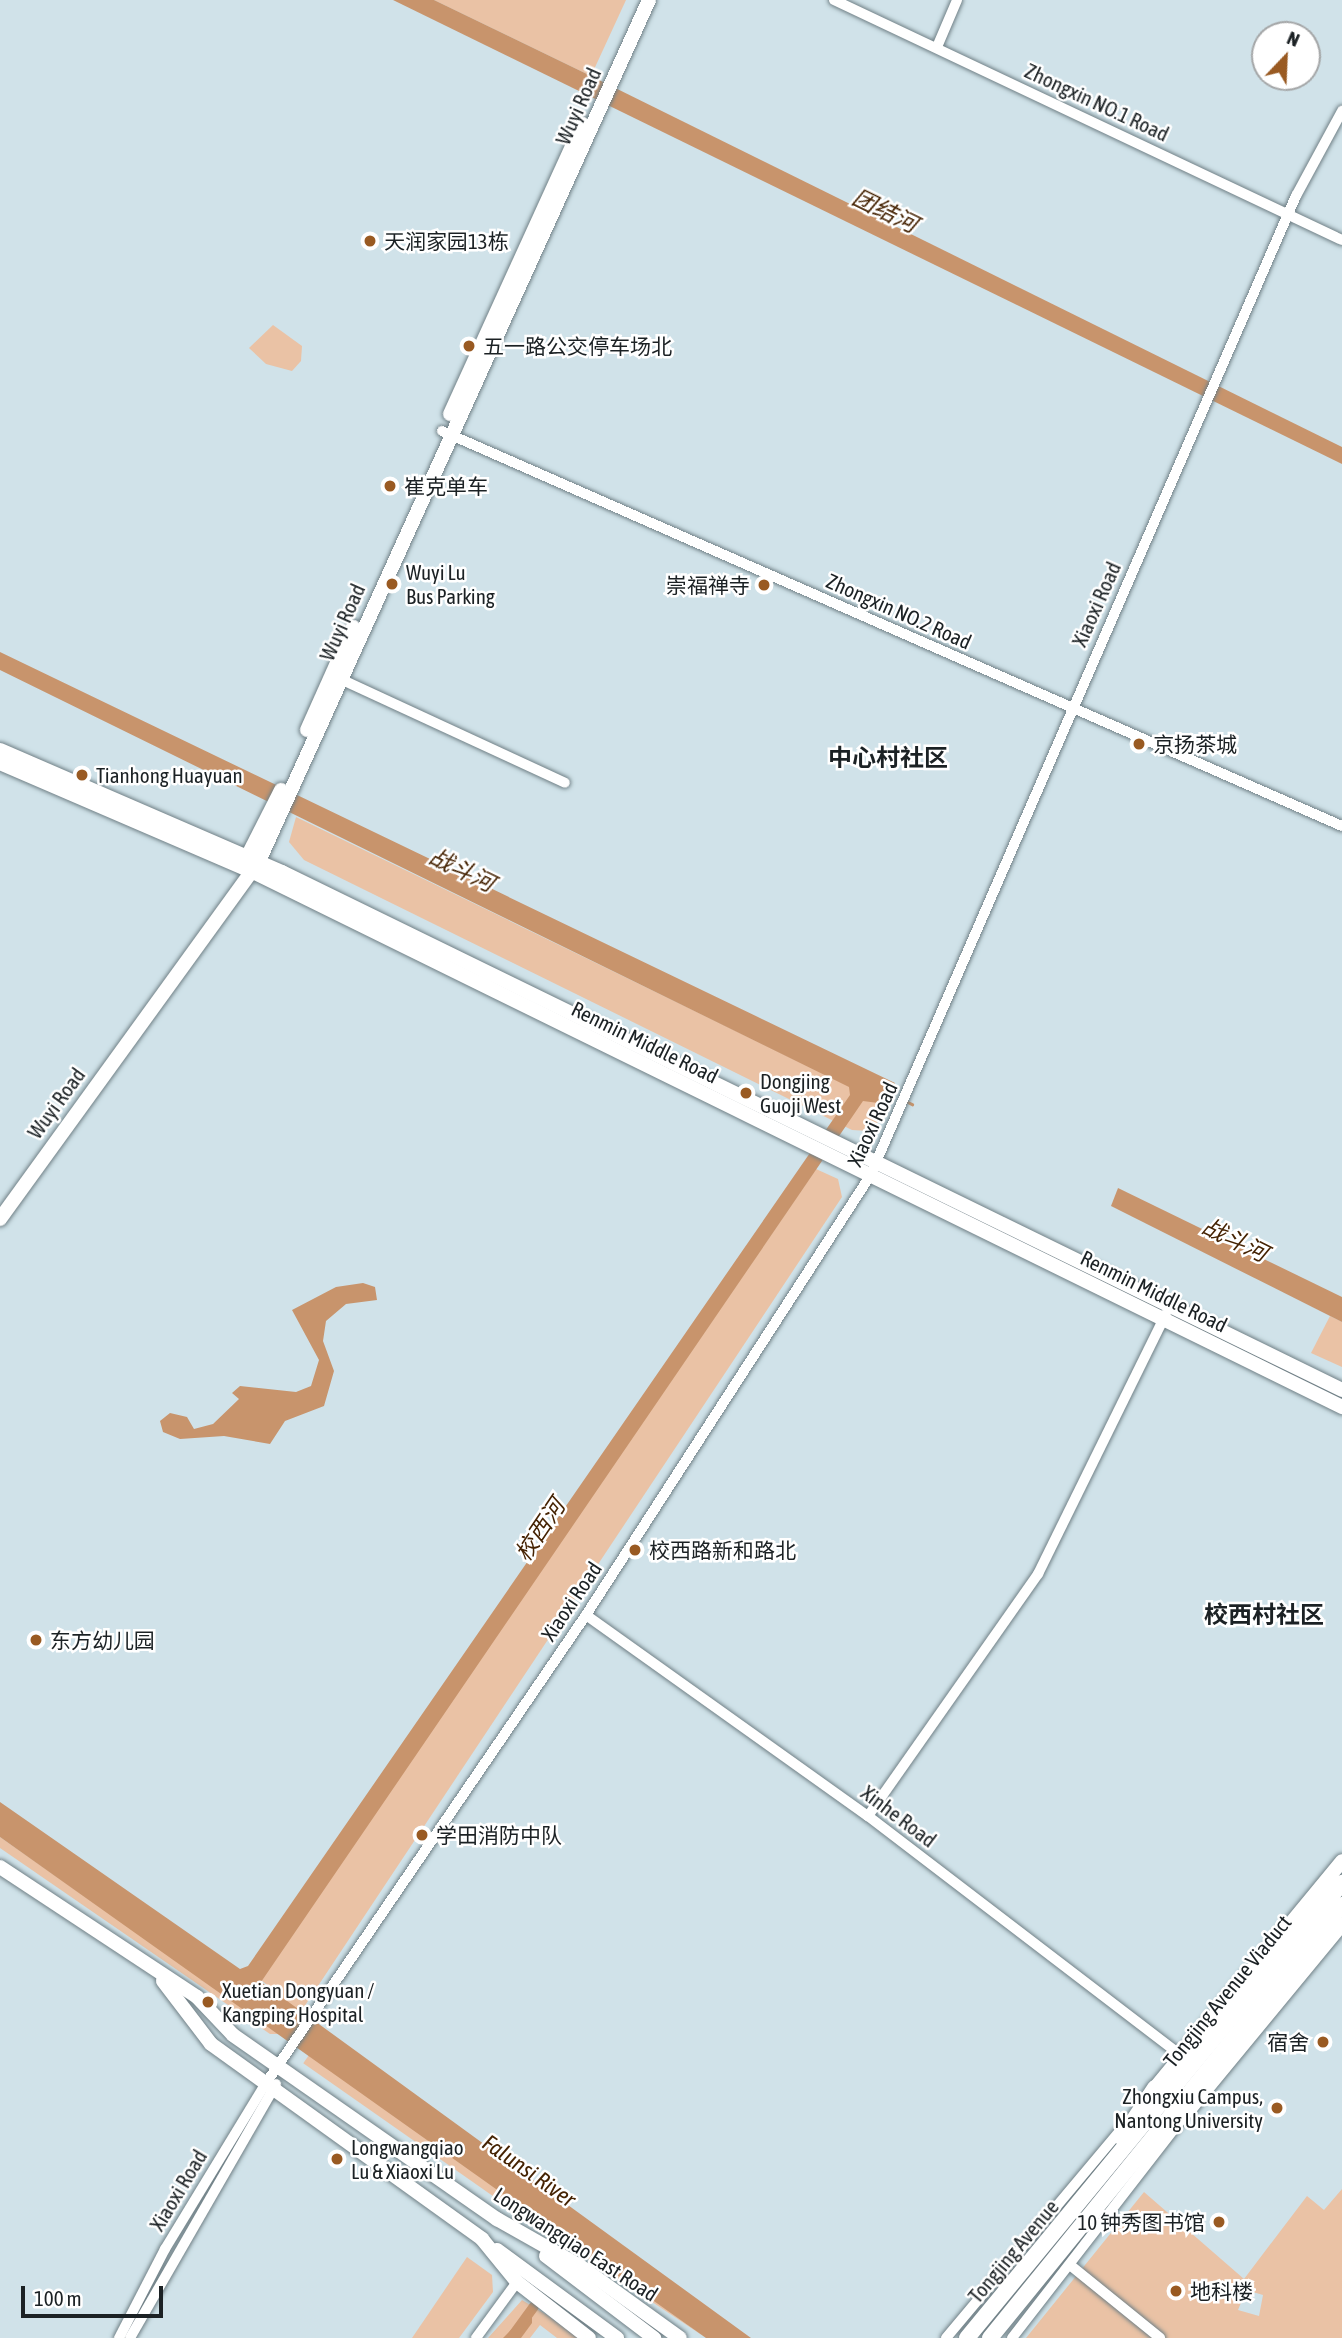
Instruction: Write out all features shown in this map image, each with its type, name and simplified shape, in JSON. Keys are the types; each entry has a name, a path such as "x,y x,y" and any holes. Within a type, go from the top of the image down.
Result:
{"highway":[{"name":"Tongjing Avenue Viaduct","path":"1107,2198 1342,1883"},
{"name":"Tongjing Avenue Viaduct","path":"1090,2190 1342,1905"},
{"path":"1090,2190 1155,2088"},
{"path":"1107,2198 1188,2111"},
{"name":"Tongjing Avenue","path":"967,2338 1090,2190"},
{"name":"Tongjing Avenue","path":"990,2338 1107,2198"}],"main road":[{"name":"Wuyi Road","path":"0,1219 250,864 288,786 594,111 639,0"},
{"name":"Wuyi Road","path":"608,79 649,0"},
{"name":"Wuyi Road","path":"288,786 331,674 446,433"},
{"name":"Renmin Middle Road","path":"0,750 250,864 1166,1314 1342,1407"},
{"name":"Renmin Middle Road","path":"0,763 250,864"},
{"name":"Wuyi Road","path":"0,1206 250,864"},
{"name":"Renmin Middle Road","path":"1166,1314 1342,1390"},
{"path":"1155,2088 1342,1861"},
{"name":"Longwangqiao East Road","path":"0,1867 197,1997 233,2035 497,2219 580,2266 680,2338"},
{"path":"1188,2111 1342,1924"},
{"name":"Longwangqiao East Road","path":"144,1964 171,1988 211,2044 269,2090 482,2239 517,2282 589,2338"},
{"path":"497,2219 654,2338"},
{"path":"482,2239 617,2338"}],"street":[{"name":"Zhongxin NO.1 Road","path":"834,0 1342,240"},
{"path":"937,47 957,0"},
{"name":"Xiaoxi Road","path":"130,2338 293,2048 586,1615 874,1170 1071,707 1206,400 1289,214 1342,111"},
{"name":"Zhongxin NO.2 Road","path":"446,433 1342,825"},
{"path":"331,674 565,783"},
{"path":"868,1816 1038,1574 1166,1314"},
{"name":"Xinhe Road","path":"586,1615 868,1816 1182,2056"},
{"path":"946,2338 1155,2088"},
{"name":"Xiaoxi Road","path":"119,2338 165,2249 269,2090"},
{"path":"1012,2338 1188,2111"},
{"path":"1070,2265 1160,2338"},
{"path":"476,2338 517,2282"}],"shaded area":[{"path":"393,0 434,0 591,76 1342,447 1342,464"},
{"path":"434,0 626,0 591,76"},
{"path":"273,325 302,346 301,361 292,371 266,364 249,348"},
{"path":"0,652 895,1083 886,1104 863,1101 261,1982 751,2338 706,2338 0,1837 0,1802 240,1969 248,1966 850,1095 849,1087 0,670"},
{"path":"296,817 886,1104 880,1120 869,1131 852,1130 304,860 289,842"},
{"path":"816,1169 838,1179 842,1197 300,2013 261,1980"},
{"path":"1118,1188 1342,1297 1342,1322 1111,1206"},
{"path":"363,1283 375,1287 377,1300 346,1304 326,1321 323,1341 334,1371 324,1406 285,1421 270,1444 224,1436 180,1439 163,1432 160,1421 170,1413 187,1417 194,1429 213,1424 239,1399 232,1393 240,1386 296,1392 311,1386 319,1360 292,1310 336,1287"},
{"path":"1330,1316 1342,1322 1342,1367 1311,1353"},
{"path":"0,1837 280,2034 270,2034 0,1848"},
{"path":"309,2055 572,2239 566,2247 303,2063"},
{"path":"1342,2189 1342,2338 1026,2338 1144,2192 1244,2279 1307,2196 1324,2210","holes":["1246,2290 1263,2295 1259,2316 1238,2310"]},
{"path":"588,2253 706,2338 582,2255"},
{"path":"467,2257 492,2275 493,2292 459,2338 412,2338"},
{"path":"522,2300 578,2338 557,2338 540,2325 530,2338 488,2338"},
{"path":"532,2309 532,2323 521,2338 503,2338"}],"waterway":[{"name":"战斗河","path":"906,1101 912,1104"},
{"path":"511,2338 534,2306"}],"place":[{"name":"天润家园13栋","path":"370,241"},
{"name":"五一路公交停车场北","path":"469,346"},
{"name":"崔克单车","path":"390,486"},
{"name":"Wuyi Lu Bus Parking","path":"392,584"},
{"name":"崇福禅寺","path":"764,585"},
{"name":"京扬茶城","path":"1139,744"},
{"name":"Tianhong Huayuan","path":"82,775"},
{"name":"Dongjing Guoji West","path":"746,1093"},
{"name":"校西路新和路北","path":"635,1550"},
{"name":"东方幼儿园","path":"36,1640"},
{"name":"学田消防中队","path":"422,1835"},
{"name":"Xuetian Dongyuan / Kangping Hospital","path":"208,2002"},
{"name":"宿舍","path":"1323,2042"},
{"name":"Zhongxiu Campus, Nantong University","path":"1277,2108"},
{"name":"Longwangqiao Lu & Xiaoxi Lu","path":"337,2159"},
{"name":"10 钟秀图书馆","path":"1219,2222"},
{"name":"地科楼","path":"1176,2291"}],"district":[{"name":"中心村社区","path":"888,758"},
{"name":"校西村社区","path":"1264,1615"}],"water label":[{"name":"团结河","path":"885,211"},
{"name":"校西河","path":"540,1530"},
{"name":"Falunsi River","path":"529,2171"}]}
